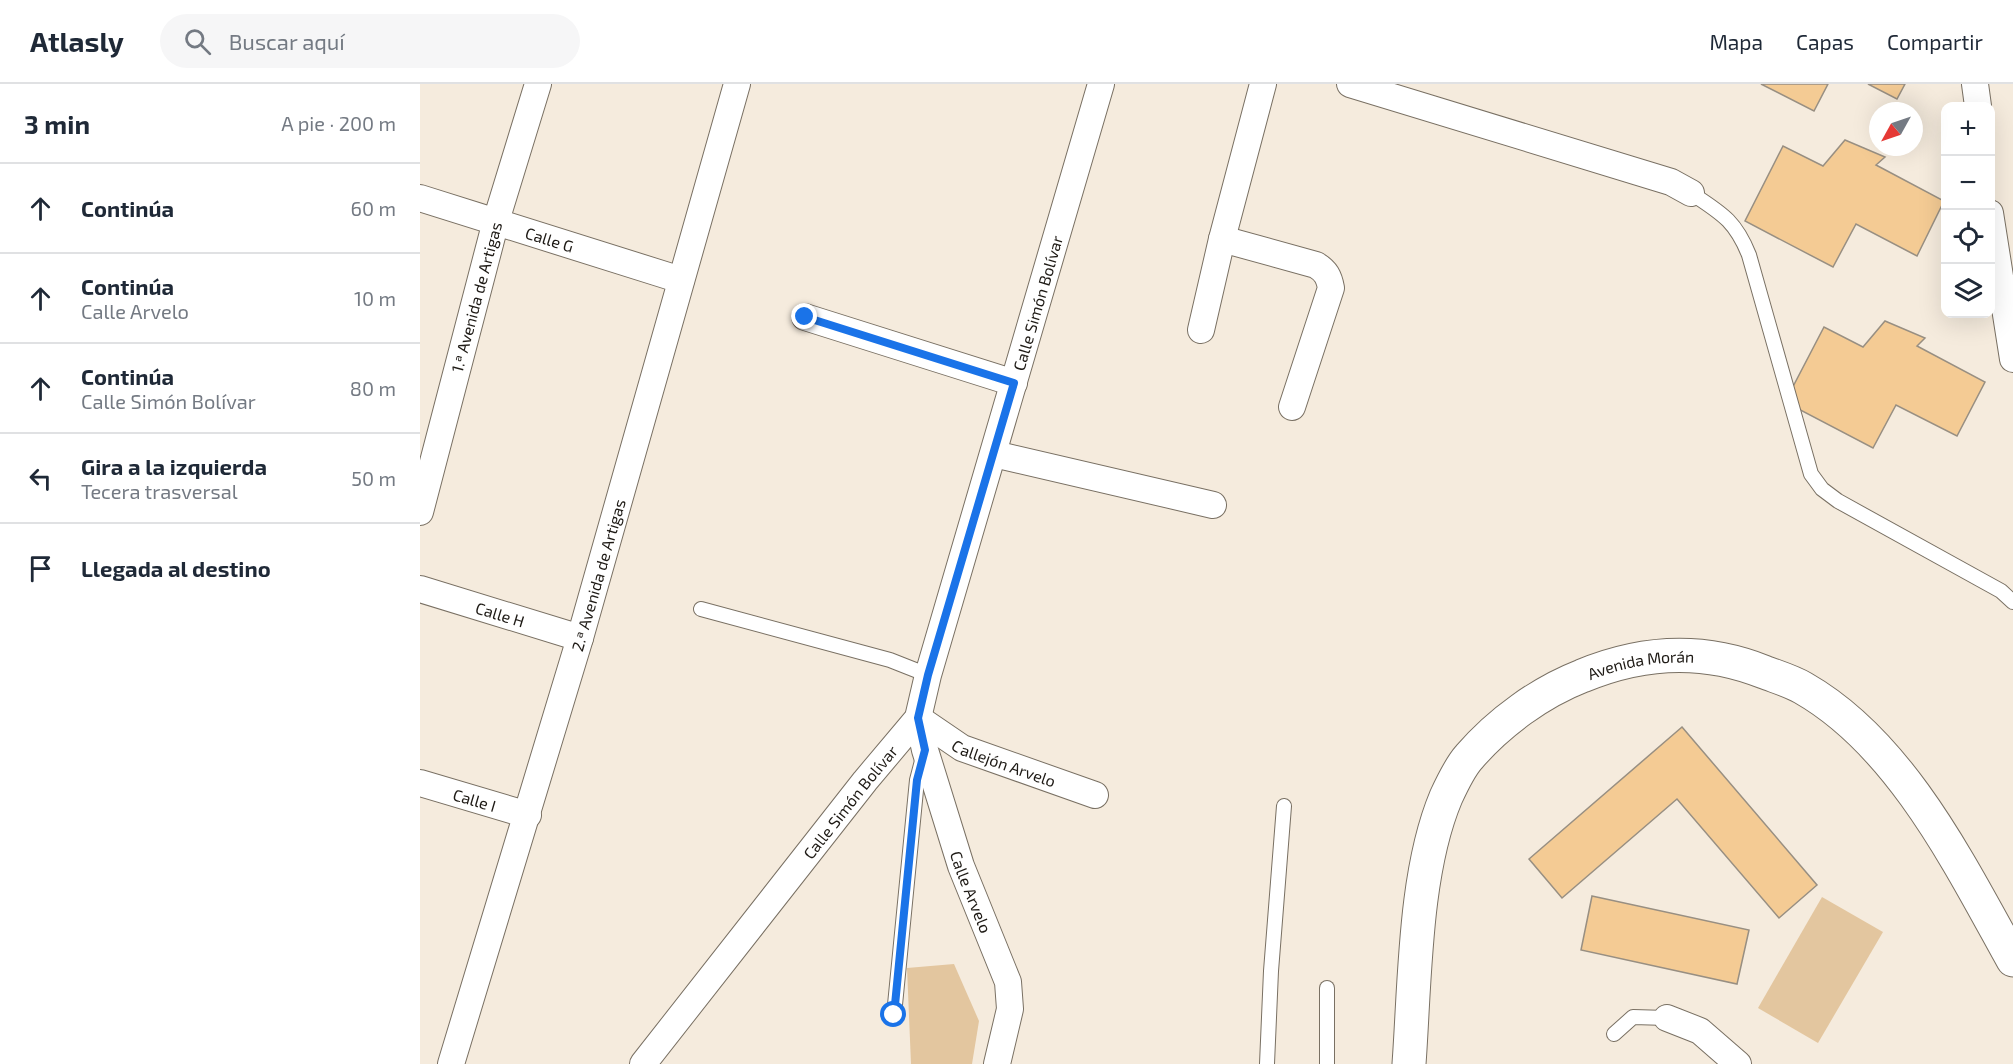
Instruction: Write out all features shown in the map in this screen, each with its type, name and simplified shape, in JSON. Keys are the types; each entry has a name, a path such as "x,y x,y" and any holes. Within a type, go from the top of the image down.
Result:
{"main road":[{"name":"Avenida Morán","path":"1409,1064 1424,880 1434,834 1446,797 1467,758 1528,705 1562,684 1598,669 1645,657 1681,654 1719,658 1737,663 1802,688 1842,716 1909,786 1950,846 2013,960"}],"street":[{"name":"1.ª Avenida de Artigas","path":"420,512 496,221 538,84"},
{"name":"2.ª Avenida de Artigas","path":"451,1064 580,638 737,84"},
{"name":"Calle Simón Bolívar","path":"643,1064 858,790 918,718 928,675 1101,84"},
{"path":"1201,330 1263,84"},
{"path":"1350,84 1671,182 1692,193"},
{"path":"1975,84 1977,102"},
{"name":"Calle G","path":"420,198 681,280"},
{"path":"1222,240 1316,265 1329,279 1331,288 1292,407"},
{"path":"1995,245 2013,359"},
{"path":"805,317 1014,383"},
{"path":"994,454 1213,505"},
{"name":"Calle H","path":"420,590 580,638"},
{"name":"Calle Arvelo","path":"918,718 925,750 962,866 1008,982 1010,1010 997,1064"},
{"name":"Callejón Arvelo","path":"918,718 962,748 1095,795"},
{"name":"Calle I","path":"420,783 528,815"},
{"path":"1666,1018 1700,1030 1738,1064"}],"lane":[{"path":"1692,193 1728,218 1741,235 1749,255 1812,474 1822,489 1838,501 2001,591 2013,602"},
{"path":"701,609 890,660 928,675"},
{"path":"894,1015 917,780 925,750"},
{"path":"1267,1064 1271,971 1284,806"},
{"path":"1327,988 1328,1064"},
{"path":"1614,1034 1633,1017 1666,1018"}],"shaded area":[{"path":"1822,897 1883,932 1818,1043 1758,1008"},
{"path":"954,964 979,1021 972,1064 911,1064 907,968"}],"building":[{"path":"1761,84 1828,84 1814,111"},
{"path":"1868,84 1905,84 1897,99"},
{"path":"1845,140 1869,150 1869,156 1885,157 1876,165 1941,199 1941,207 1917,256 1856,224 1833,267 1745,221 1783,146 1823,166"},
{"path":"1885,321 1925,338 1917,346 1985,382 1957,436 1896,405 1873,448 1785,402 1824,327 1863,347"},
{"path":"1682,727 1817,885 1779,918 1677,799 1562,898 1529,859"},
{"path":"1592,896 1749,930 1737,984 1581,950"}],"route":[{"path":"805,317 1014,383 928,675 918,718 925,750 917,780 894,1015"}]}
